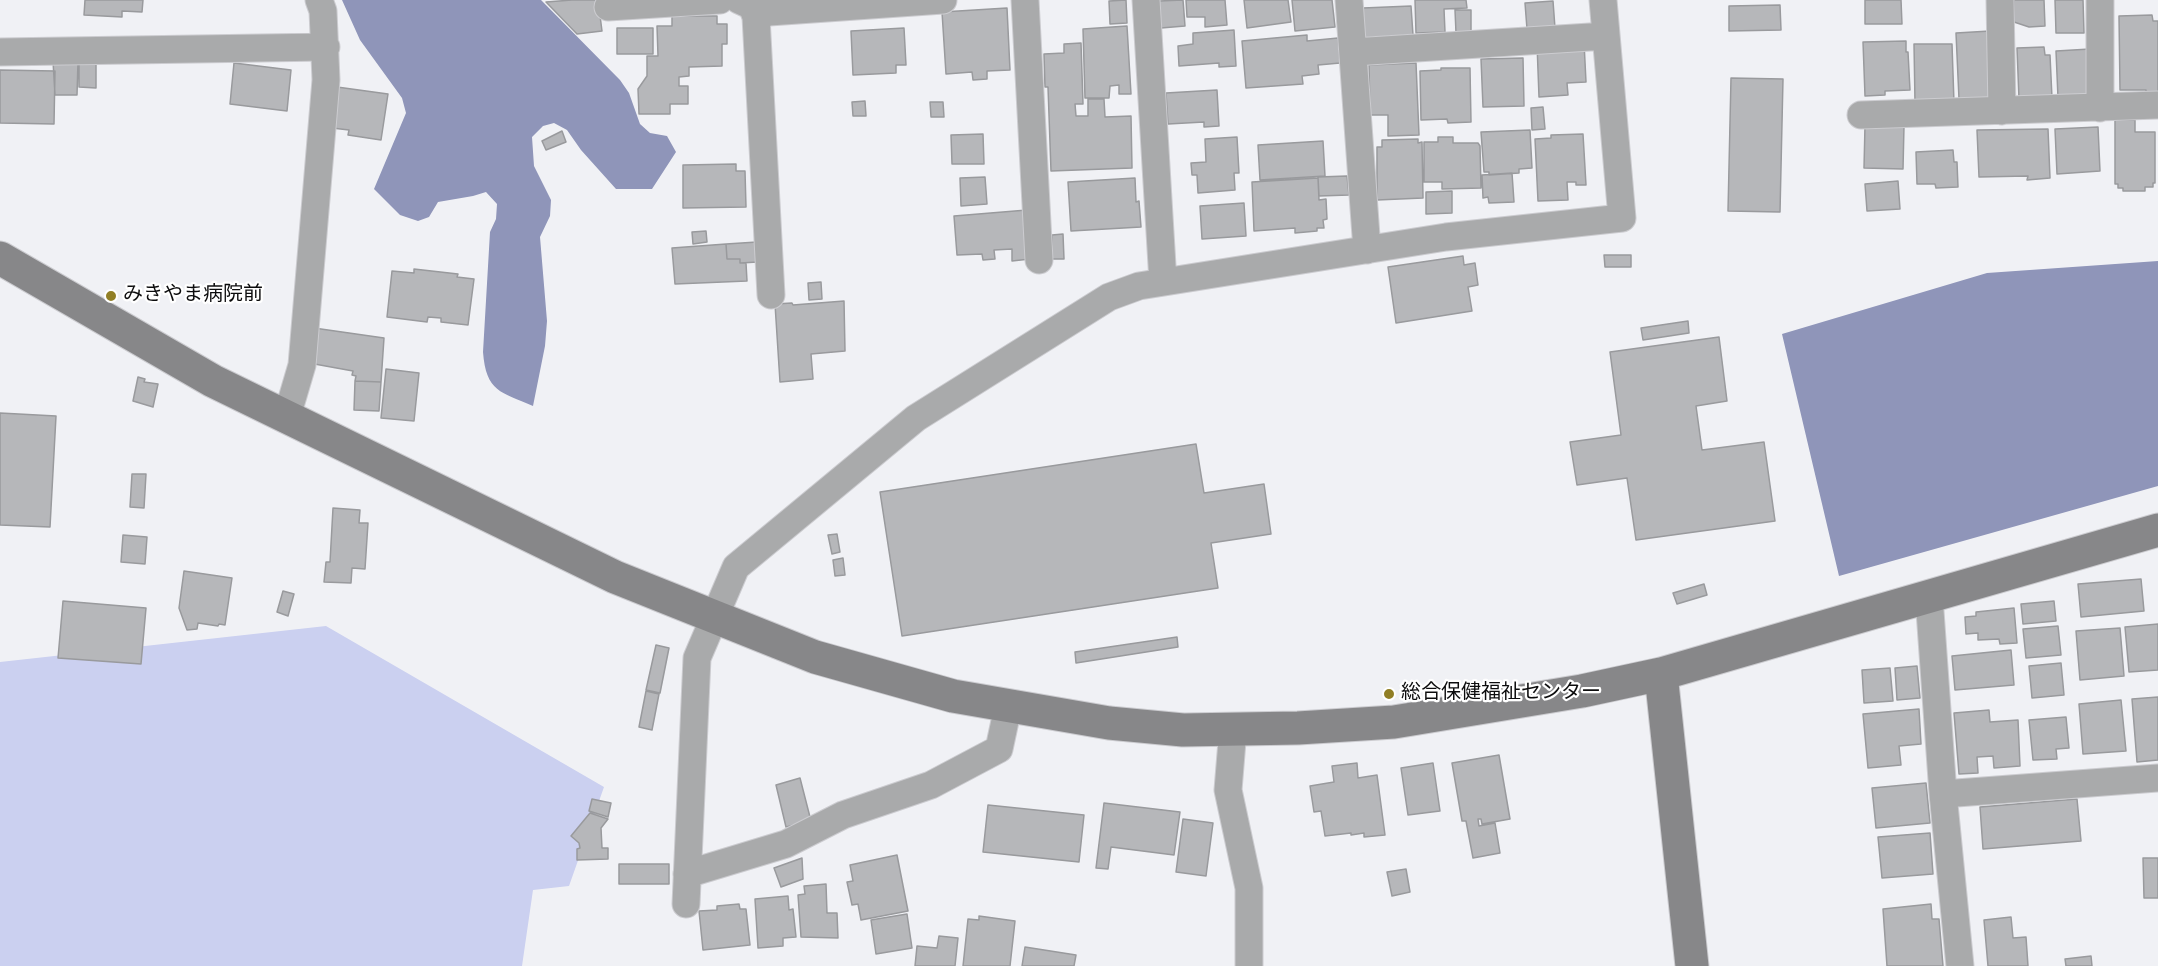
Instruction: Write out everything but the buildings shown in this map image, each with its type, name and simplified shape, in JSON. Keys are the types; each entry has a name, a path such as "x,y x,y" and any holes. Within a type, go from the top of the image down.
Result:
{"street":[{"path":"287,416 302,365 326,80 323,11 319,0"},
{"path":"608,7 720,0"},
{"path":"771,295 748,9 769,12 943,0"},
{"path":"1025,0 1040,260"},
{"path":"1146,0 1163,282"},
{"path":"1349,0 1367,250"},
{"path":"686,904 697,658 736,567 916,418 1109,297 1139,286 1446,237 1622,218 1603,0"},
{"path":"2000,0 2001,111"},
{"path":"2100,0 2100,108"},
{"path":"1353,52 1606,36"},
{"path":"0,52 326,47"},
{"path":"1861,114 2158,105"},
{"path":"0,258 213,381 615,577 815,657 953,696 1109,723 1184,730 1298,728 1394,722 1582,692 1661,674 2158,530"},
{"path":"1929,597 1943,794 1960,966"},
{"path":"1661,674 1692,966"},
{"path":"687,874 786,844 843,815 931,785 970,765 999,749 1008,707"},
{"path":"1233,729 1228,790 1249,888 1249,966"},
{"path":"1943,794 2158,778"}],"shaded area":[{"path":"342,0 541,0 620,80 629,93 640,124 650,133 667,136 676,152 652,189 616,189 581,150 567,130 554,123 543,126 532,137 534,166 551,200 550,216 540,237 547,321 545,346 533,406 497,389 485,365 483,352 490,232 496,219 497,204 486,192 438,202 429,217 418,221 400,215 374,189 406,113 402,98 360,40"},
{"path":"2158,261 2158,486 1839,576 1782,334 1987,273"},
{"path":"326,626 604,787 569,886 533,890 522,966 0,966 0,662"}],"place":[{"name":"みきやま病院前","path":"111,296"},
{"name":"総合保健福祉センター","path":"1389,694"}]}
